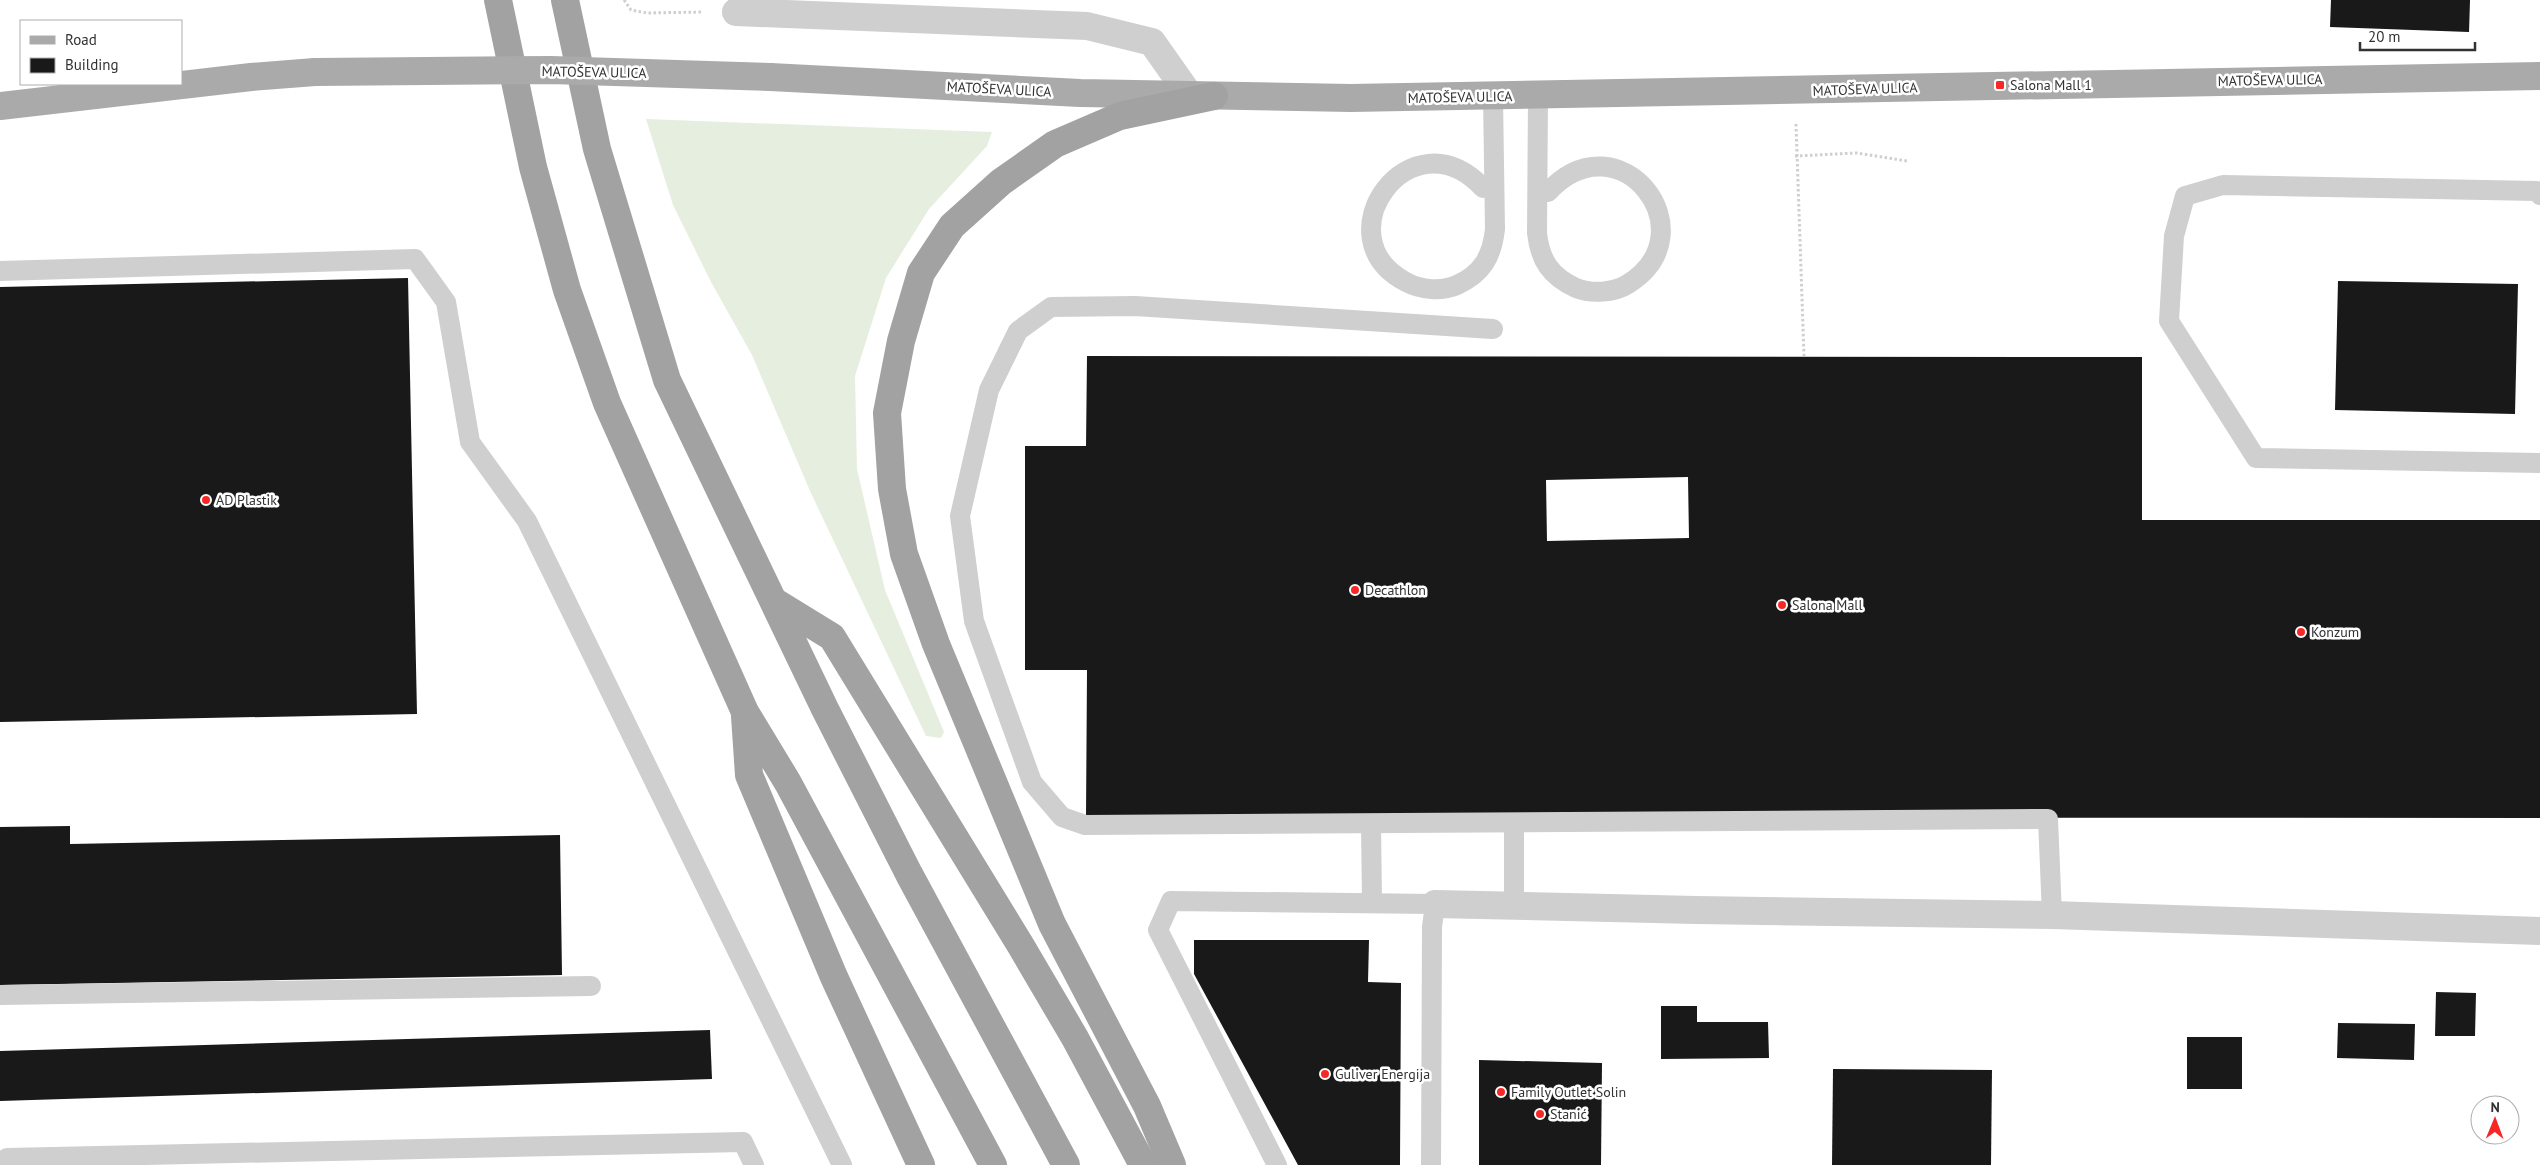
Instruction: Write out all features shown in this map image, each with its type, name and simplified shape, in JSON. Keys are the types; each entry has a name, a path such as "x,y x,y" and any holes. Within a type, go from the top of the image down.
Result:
{"highway":[{"path":"498,0 533,167 567,290 607,403 745,712 788,783 993,1165"},
{"path":"565,0 597,149 667,380 825,709 909,874 1066,1165"},
{"path":"1172,1165 1146,1106 1052,924 940,653 904,554 892,490 887,413 901,341 920,273 952,226 1001,182 1055,144 1120,116 1202,96"},
{"path":"775,602 832,637 1021,946 1075,1038 1143,1165"},
{"path":"745,712 749,775 834,977 920,1165"}],"main road":[{"name":"MATOŠEVA ULICA","path":"182,85 315,72 551,70 770,77 1080,93 1351,98 1538,97 2540,76"},
{"name":"MATOŠEVA ULICA","path":"0,106 182,85"}],"street":[{"path":"736,12 1087,26 1152,42 1202,96"},
{"path":"1435,904 1696,910 2052,914 2540,932"}],"lane":[{"path":"1483,188 1470,175 1450,165 1429,164 1407,169 1389,182 1377,200 1371,221 1373,243 1381,261 1394,276 1412,285 1431,289 1451,288 1468,280 1483,266 1493,249 1496,229 1493,97"},
{"path":"1538,97 1537,233 1539,253 1550,270 1564,282 1583,290 1603,292 1622,287 1639,277 1652,262 1660,244 1661,222 1655,201 1635,179 1623,171 1602,166 1580,168 1561,178 1548,192"},
{"path":"2540,195 2537,191 2223,185 2185,196 2174,236 2169,321 2256,458 2540,463"},
{"path":"0,270 414,259 446,302 470,442 527,522 842,1165"},
{"path":"1493,329 1135,306 1051,308 1018,330 989,390 960,516 974,621 1032,782 1062,817 1085,825 2048,819 2052,914"},
{"path":"1514,823 1514,905"},
{"path":"1371,824 1372,902"},
{"path":"1277,1165 1158,930 1171,901 1435,904 1432,927 1431,1165"},
{"path":"0,995 591,986"},
{"path":"5,1161 743,1142 754,1165"}],"path":[{"path":"624,0 630,10 647,13 736,12"},
{"path":"1804,356 1796,156 1857,153 1907,161"}],"green space":[{"path":"646,119 992,132 987,146 929,209 886,278 855,376 857,469 885,590 944,732 941,738 926,736 810,491 752,355 711,282 673,205"}],"building":[{"path":"2331,0 2470,0 2469,32 2330,27"},
{"name":"AD Plastik","path":"408,278 417,714 0,722 0,287"},
{"path":"2338,281 2518,284 2515,414 2335,410"},
{"name":"Salona Mall","path":"1087,356 2142,357 2142,520 2540,520 2540,818 1086,817 1087,670 1025,670 1025,446 1086,446","holes":["1688,477 1689,538 1547,541 1546,480"]},
{"path":"70,826 70,844 560,835 562,975 0,985 0,827"},
{"name":"Guliver Energija","path":"1194,940 1369,940 1368,982 1401,983 1400,1165 1298,1165 1194,974"},
{"path":"2436,992 2476,993 2475,1036 2435,1036"},
{"path":"1661,1006 1697,1006 1697,1022 1768,1022 1769,1058 1661,1059"},
{"path":"2338,1023 2415,1024 2414,1060 2337,1058"},
{"path":"710,1030 712,1079 0,1101 0,1051"},
{"path":"2187,1037 2242,1037 2242,1089 2187,1089"},
{"name":"Stanić","path":"1479,1060 1602,1063 1601,1165 1479,1165"},
{"path":"1833,1069 1992,1070 1991,1165 1832,1165"}],"place":[{"name":"Salona Mall 1","path":"2000,85"},
{"name":"AD Plastik","path":"206,500"},
{"name":"Decathlon","path":"1355,590"},
{"name":"Salona Mall","path":"1782,605"},
{"name":"Konzum","path":"2301,632"},
{"name":"Guliver Energija","path":"1325,1074"},
{"name":"Family Outlet Solin","path":"1501,1092"},
{"name":"Stanić","path":"1540,1114"}]}
